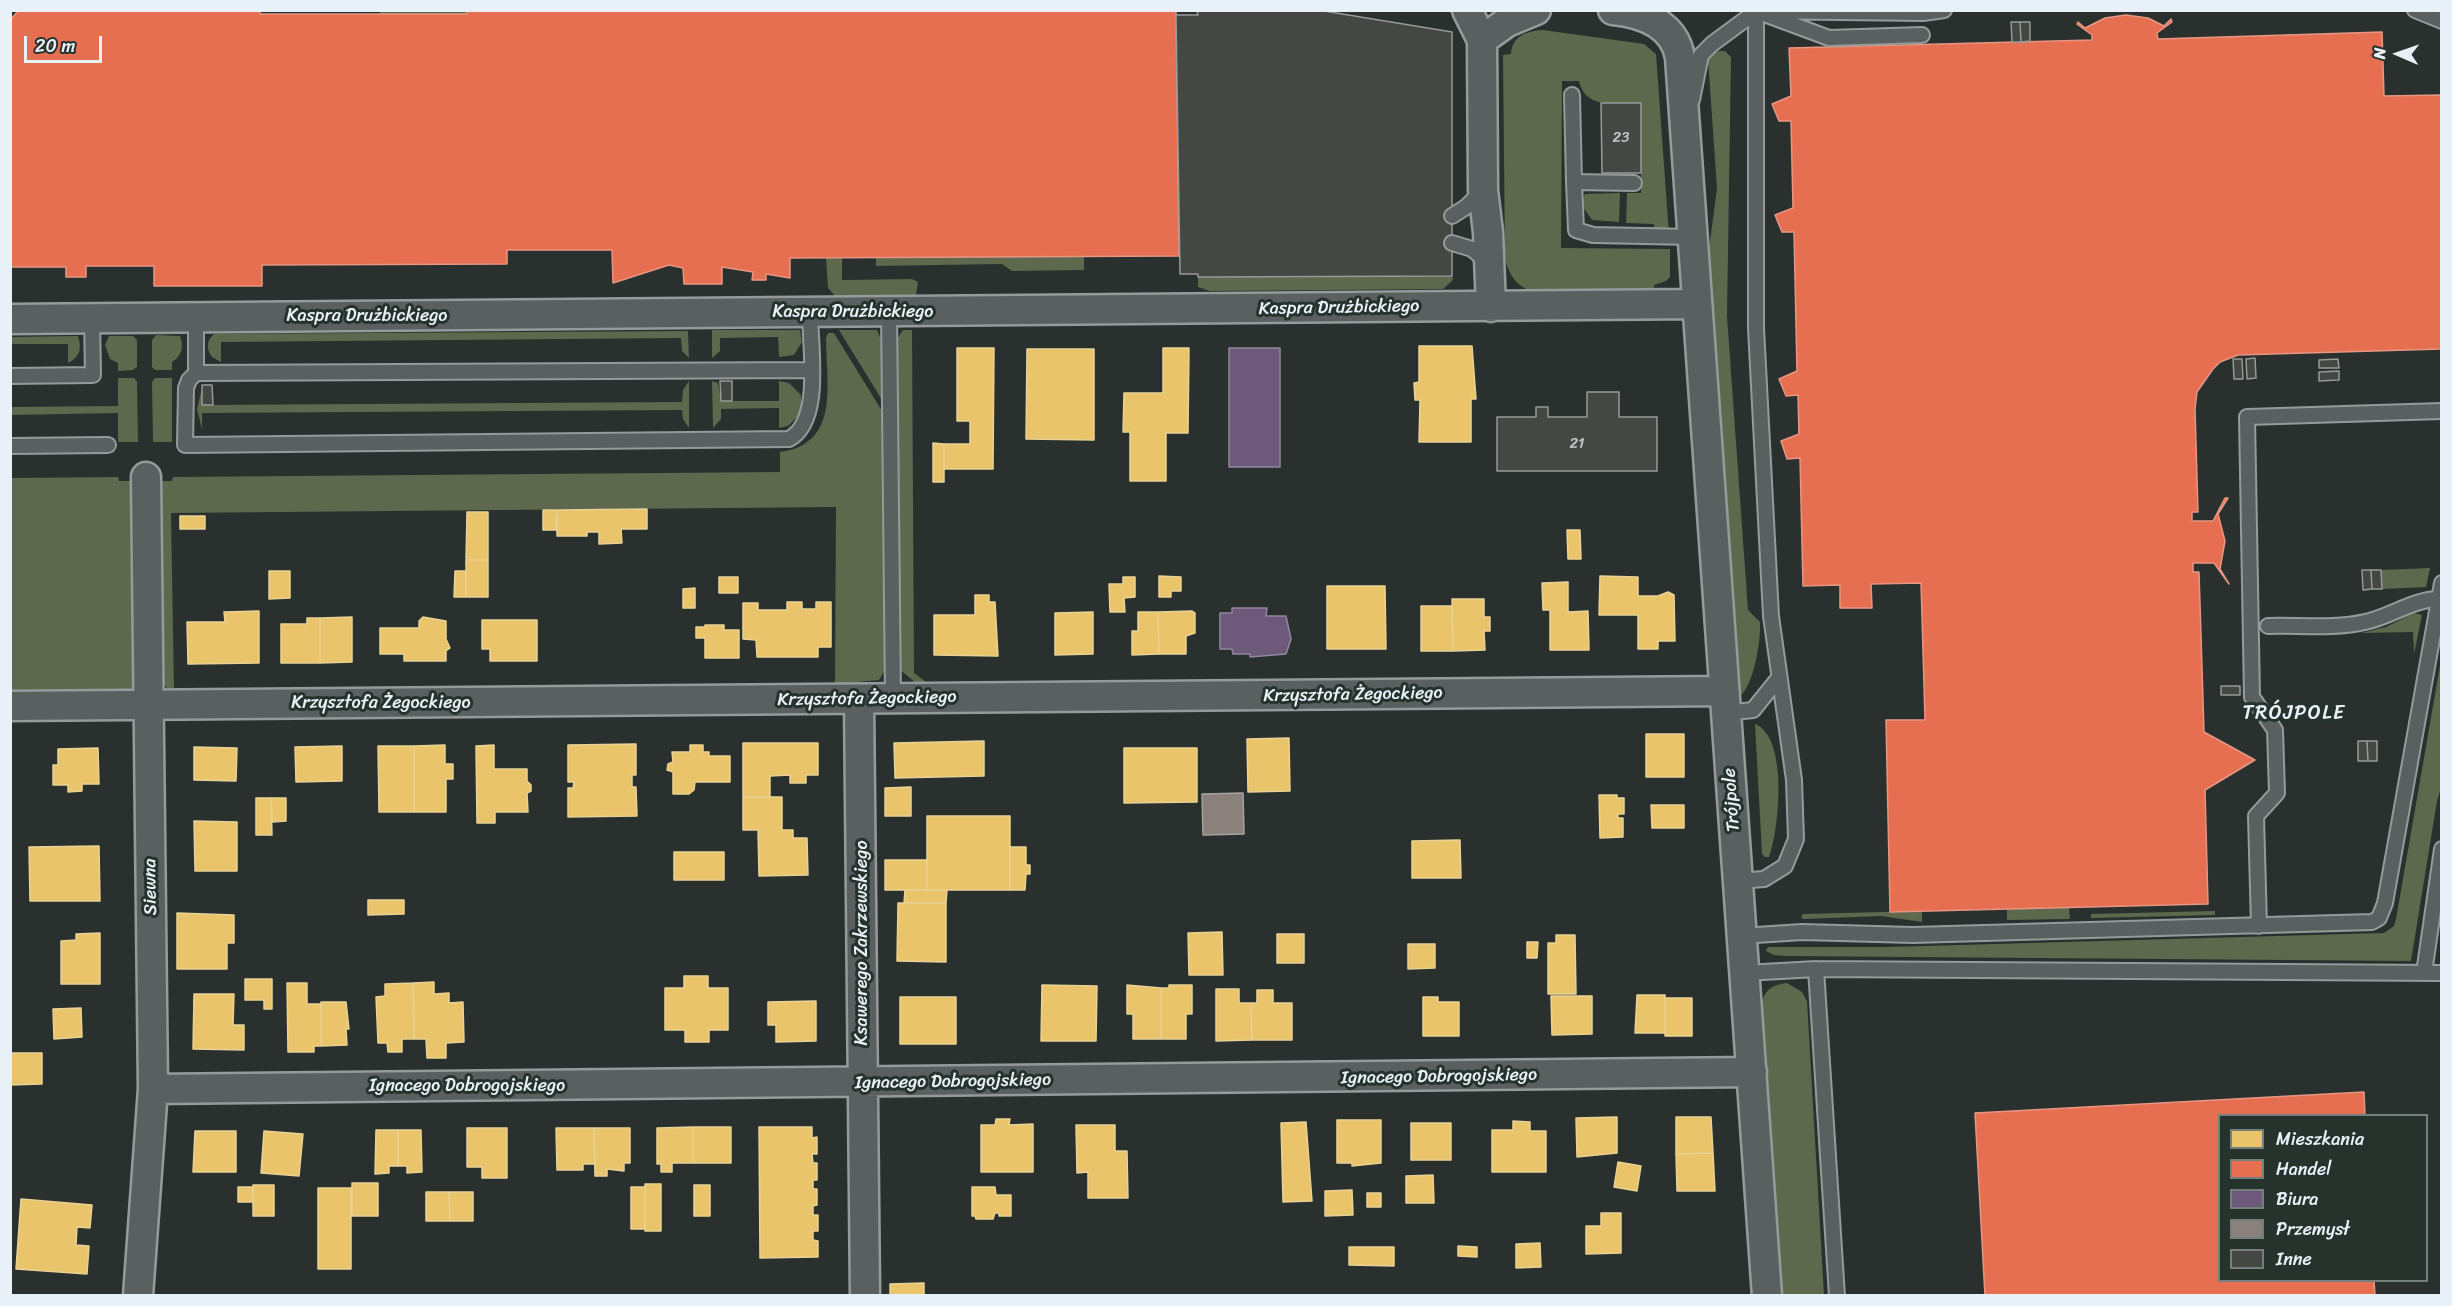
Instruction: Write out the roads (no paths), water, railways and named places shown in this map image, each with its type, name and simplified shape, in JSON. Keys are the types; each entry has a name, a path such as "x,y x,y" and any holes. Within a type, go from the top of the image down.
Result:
{"street":[{"path":"1467,10 1482,40 1483,190 1490,265 1491,307"},
{"path":"1482,40 1507,22 1536,10"},
{"name":"Trójpole","path":"1628,11 1650,18 1668,31 1678,44 1767,1296"},
{"name":"Kaspra Drużbickiego","path":"10,320 1696,304"},
{"name":"Siewna","path":"138,1296 153,1089 146,477"},
{"name":"Krzysztofa Żegockiego","path":"10,706 859,699 1725,702"},
{"name":"Ksawerego Zakrzewskiego","path":"859,699 865,1296"},
{"name":"Ignacego Dobrogojskiego","path":"153,1089 1752,1072"}],"lane":[{"path":"1751,10 1923,13 1944,10"},
{"path":"2415,10 2442,21"},
{"path":"1757,11 1829,38 1922,35"},
{"path":"1685,137 1701,55 1757,11"},
{"path":"1738,881 1764,879 1785,866 1796,839 1794,780 1778,679 1771,616 1756,328 1757,11"},
{"path":"1572,95 1576,230 1593,235 1693,237"},
{"path":"1574,182 1634,183"},
{"path":"1452,216 1466,207 1483,190"},
{"path":"1452,243 1472,249 1490,265"},
{"path":"196,318 196,373 186,388 185,445 789,439 801,430 810,414 810,312"},
{"path":"889,312 893,699"},
{"path":"10,376 93,375 92,319"},
{"path":"196,373 811,370"},
{"path":"2259,926 2256,816 2277,793 2275,730 2252,697 2247,417 2442,411"},
{"path":"10,446 108,445"},
{"path":"1741,936 1802,932 1914,935 2259,926 2362,923 2379,918 2383,911 2432,599 2442,583"},
{"path":"2268,626 2361,623 2384,618 2432,599"},
{"path":"1725,702 1753,710 1778,679"},
{"path":"2424,973 2438,894 2442,849"},
{"path":"1816,969 1838,1296"},
{"path":"1745,973 1816,969 2442,974"}],"district":[{"name":"TRÓJPOLE","path":"2294,714"}]}
